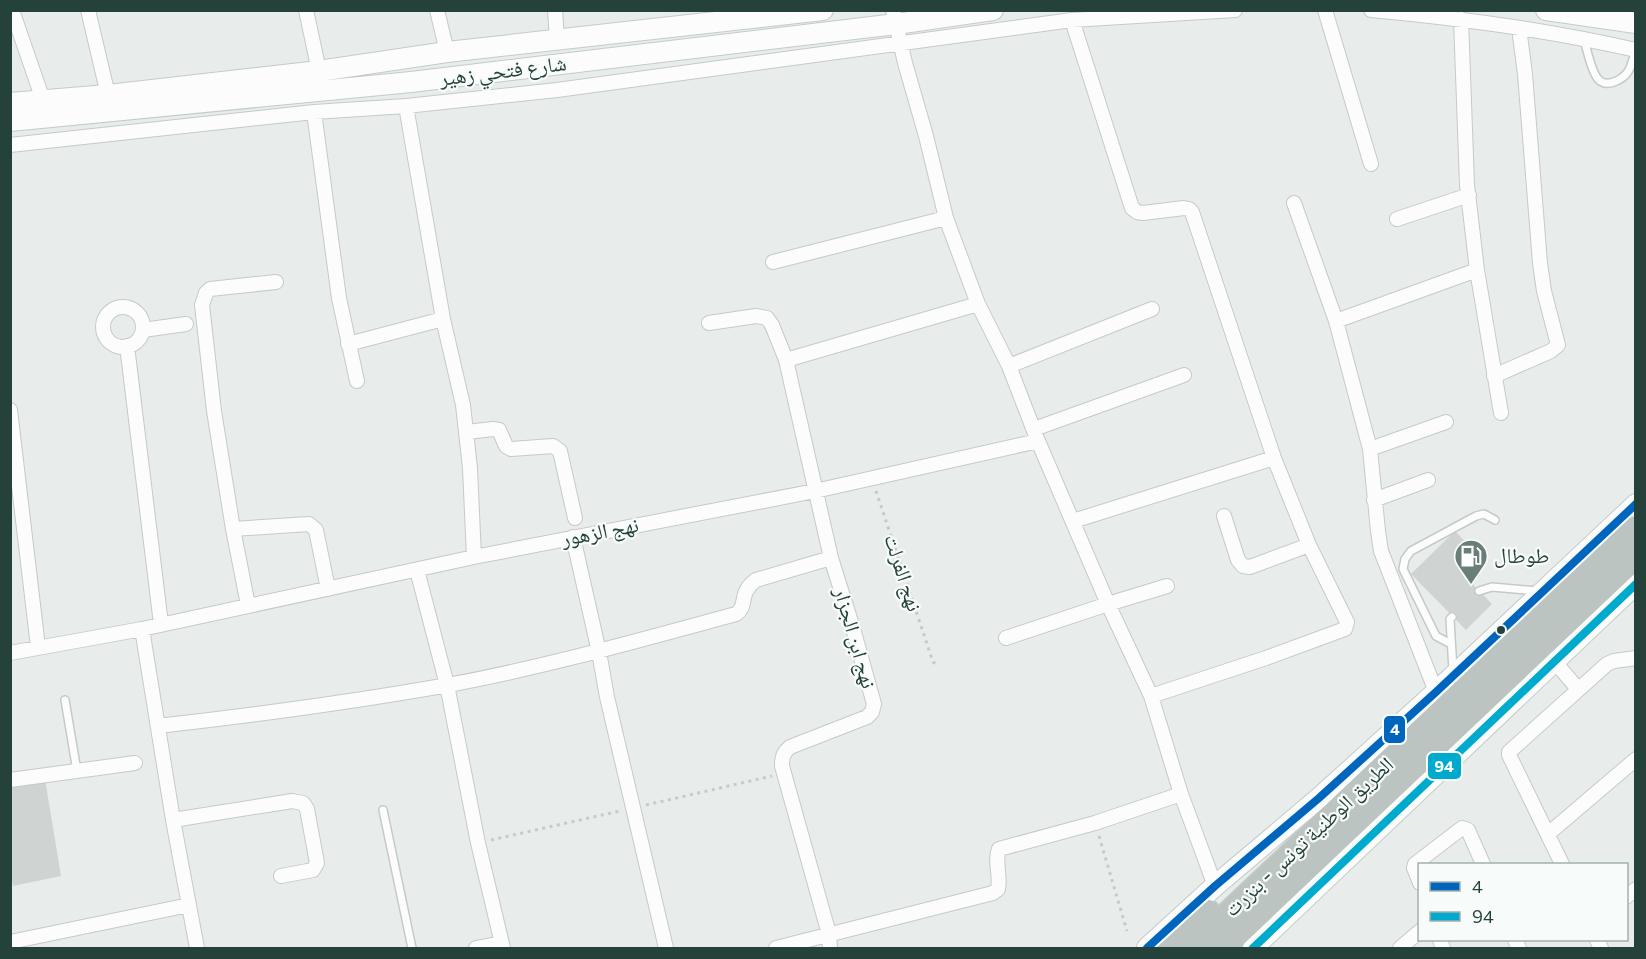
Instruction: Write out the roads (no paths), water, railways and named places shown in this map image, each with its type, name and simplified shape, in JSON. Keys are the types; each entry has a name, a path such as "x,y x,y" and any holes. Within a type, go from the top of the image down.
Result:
{"highway":[{"name":"الطريق الوطنية تونس - بنزرت","path":"1192,948 1635,528"},
{"name":"الطريق الوطنية تونس - بنزرت","path":"1222,948 1635,556"},
{"path":"1241,948 1450,734"},
{"path":"1166,948 1256,870 1374,776"}],"street":[{"path":"12,10 43,100"},
{"path":"88,10 108,95"},
{"path":"306,10 319,71"},
{"path":"436,10 447,52"},
{"path":"555,10 557,40"},
{"name":"شارع فتحي زهير","path":"10,103 108,95 319,71 447,52 823,10"},
{"name":"شارع فتحي زهير","path":"10,121 411,82 897,26 993,10"},
{"path":"10,146 314,112 406,106 569,88 897,26 1072,21 1235,10"},
{"path":"1325,10 1371,164"},
{"path":"1371,10 1461,19 1519,28 1583,38 1635,51"},
{"path":"1546,10 1635,23"},
{"path":"1461,19 1469,195 1477,270 1501,413"},
{"path":"1072,21 1132,208 1137,213 1184,208 1192,212 1274,459 1309,545 1347,622 1345,628 1266,658 1151,696"},
{"path":"897,26 946,218 978,304 1009,366 1108,603 1151,696 1181,794 1215,886"},
{"path":"1494,376 1551,351 1558,345 1544,291 1540,263 1526,85 1519,28"},
{"path":"406,106 442,320 463,405 470,468 474,556"},
{"path":"314,112 339,298 357,381"},
{"path":"1397,219 1469,195"},
{"path":"1294,203 1336,321 1370,449 1381,551 1436,692"},
{"path":"773,262 946,218"},
{"path":"1336,321 1477,270"},
{"path":"248,605 214,411 202,305 210,289 276,282"},
{"path":"786,360 978,304"},
{"path":"117,308 130,309 140,317 143,330 137,341 128,346 115,345 105,336 104,322 106,316 117,308"},
{"path":"1009,366 1152,309"},
{"name":"نهج ابن الجزار","path":"709,323 756,316 767,318 772,325 786,360 831,558 874,704 872,712 867,717 790,747 784,752 782,758 782,766 829,934"},
{"path":"348,344 442,320"},
{"path":"143,330 186,324"},
{"path":"128,346 161,624"},
{"name":"نهج الزهور","path":"10,653 142,629 474,556 872,479 1036,435 1184,375"},
{"path":"10,410 38,648"},
{"path":"1370,449 1446,422"},
{"path":"467,432 499,430 506,446 511,449 557,448 560,451 575,518"},
{"path":"1073,521 1274,459"},
{"path":"1374,500 1428,480"},
{"path":"1148,948 1215,886 1319,798 1436,692 1635,504"},
{"path":"1224,516 1238,560 1243,566 1250,567 1309,545"},
{"path":"233,529 309,524 316,530 328,589"},
{"path":"573,537 619,750 666,948"},
{"path":"158,726 447,685 599,652 736,614 742,607 746,588 756,580 831,558"},
{"path":"417,570 447,685 478,843 502,946 476,948"},
{"path":"1252,948 1635,584"},
{"path":"1006,638 1108,603 1167,586"},
{"path":"142,629 173,820 197,948"},
{"path":"1562,863 1509,752 1607,664 1635,658"},
{"path":"1554,661 1578,689"},
{"path":"1548,834 1635,759"},
{"path":"10,780 135,763"},
{"path":"776,948 798,946 829,934 993,892 998,889 999,884 997,854 999,849 1095,822 1181,794"},
{"path":"173,820 292,801 303,803 307,809 317,863 313,870 281,876"},
{"path":"1418,880 1415,864 1462,828 1468,830 1483,863"},
{"path":"10,942 189,905"},
{"path":"1400,948 1418,932"},
{"path":"829,934 830,948"}],"lane":[{"path":"1583,38 1596,78 1602,83 1609,84 1620,79 1628,71 1635,51"},
{"path":"1451,644 1436,636 1430,625 1404,569 1405,559 1411,551 1476,516 1484,514 1495,520"},
{"path":"1479,591 1492,587 1544,591"},
{"path":"1452,617 1450,627 1453,676"},
{"path":"65,700 77,771"},
{"path":"383,810 412,948"}],"place":[{"name":"طوطال","path":"1471,585"}]}
